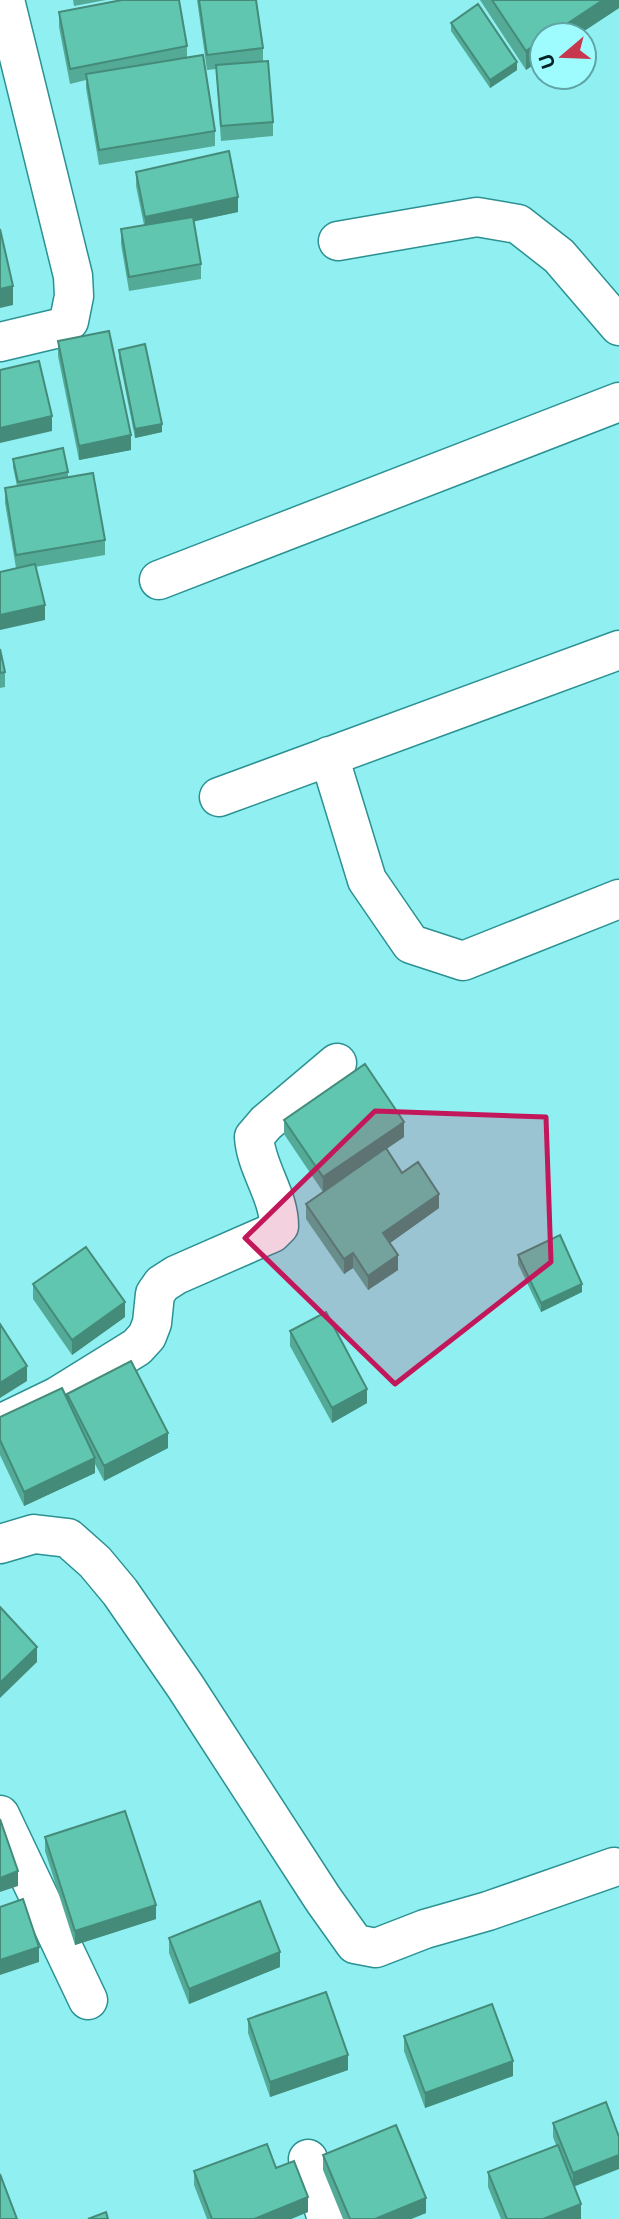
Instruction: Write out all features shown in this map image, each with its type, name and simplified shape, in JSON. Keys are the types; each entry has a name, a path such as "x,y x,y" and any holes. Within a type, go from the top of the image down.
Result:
{"street":[{"path":"0,342 59,328 69,321 74,296 73,276 5,0"},
{"path":"338,241 477,217 518,224 559,256 619,326"},
{"path":"159,580 619,402"},
{"path":"219,797 619,650"},
{"path":"329,756 367,880 411,944 463,961 619,899"},
{"path":"0,1424 58,1396 137,1346 147,1336 152,1323 155,1294 162,1284 176,1275 265,1237 279,1227 279,1213 255,1153 254,1137 266,1123 337,1063"},
{"path":"0,1544 34,1534 68,1538 95,1562 120,1592 193,1697 355,1944 376,1948 425,1929 488,1911 614,1867"},
{"path":"0,1815 88,2000"},
{"path":"308,2159 327,2219"}],"highlighted area":[{"path":"375,1111 546,1117 551,1262 395,1384 245,1238"}],"building":[{"path":"122,0 179,0 187,46 70,69 59,12"},
{"path":"199,0 256,0 263,48 207,55"},
{"path":"492,0 603,0 571,21 528,21 526,51"},
{"path":"478,4 517,62 490,80 451,23"},
{"path":"203,55 215,131 99,150 86,74"},
{"path":"268,61 273,122 221,126 216,65"},
{"path":"229,151 238,197 145,217 136,172"},
{"path":"193,217 201,264 129,277 121,229"},
{"path":"0,229 13,286 0,289"},
{"path":"109,331 131,435 79,446 58,341"},
{"path":"145,344 162,424 135,429 119,350"},
{"path":"39,361 52,416 0,428 0,370"},
{"path":"63,448 68,472 18,482 13,459"},
{"path":"93,473 105,540 16,555 5,488"},
{"path":"35,564 45,605 0,615 0,572"},
{"path":"0,649 5,672 0,673"},
{"path":"365,1064 404,1122 323,1177 284,1120"},
{"path":"386,1148 402,1173 418,1162 439,1194 383,1233 398,1255 368,1276 353,1253 344,1259 306,1204"},
{"path":"560,1235 582,1284 541,1303 518,1255"},
{"path":"86,1247 125,1302 72,1340 33,1284"},
{"path":"326,1312 367,1389 332,1408 290,1331"},
{"path":"0,1324 27,1366 0,1383"},
{"path":"131,1361 168,1433 104,1466 67,1394"},
{"path":"62,1388 95,1458 24,1492 0,1440 0,1417"},
{"path":"0,1607 37,1647 0,1683"},
{"path":"125,1811 156,1905 75,1931 45,1837"},
{"path":"0,1819 18,1871 0,1878"},
{"path":"23,1899 39,1947 0,1960 0,1907"},
{"path":"260,1901 280,1952 189,1989 169,1938"},
{"path":"326,1992 348,2055 270,2082 248,2019"},
{"path":"492,2004 513,2061 425,2093 404,2036"},
{"path":"606,2102 619,2137 619,2155 573,2173 553,2123"},
{"path":"396,2125 426,2198 375,2219 350,2219 323,2155"},
{"path":"267,2144 276,2168 294,2161 308,2197 254,2219 212,2219 194,2171"},
{"path":"558,2145 581,2204 543,2219 507,2219 488,2172"},
{"path":"0,2174 17,2219 0,2219"},
{"path":"106,2212 108,2219 88,2219"}]}
